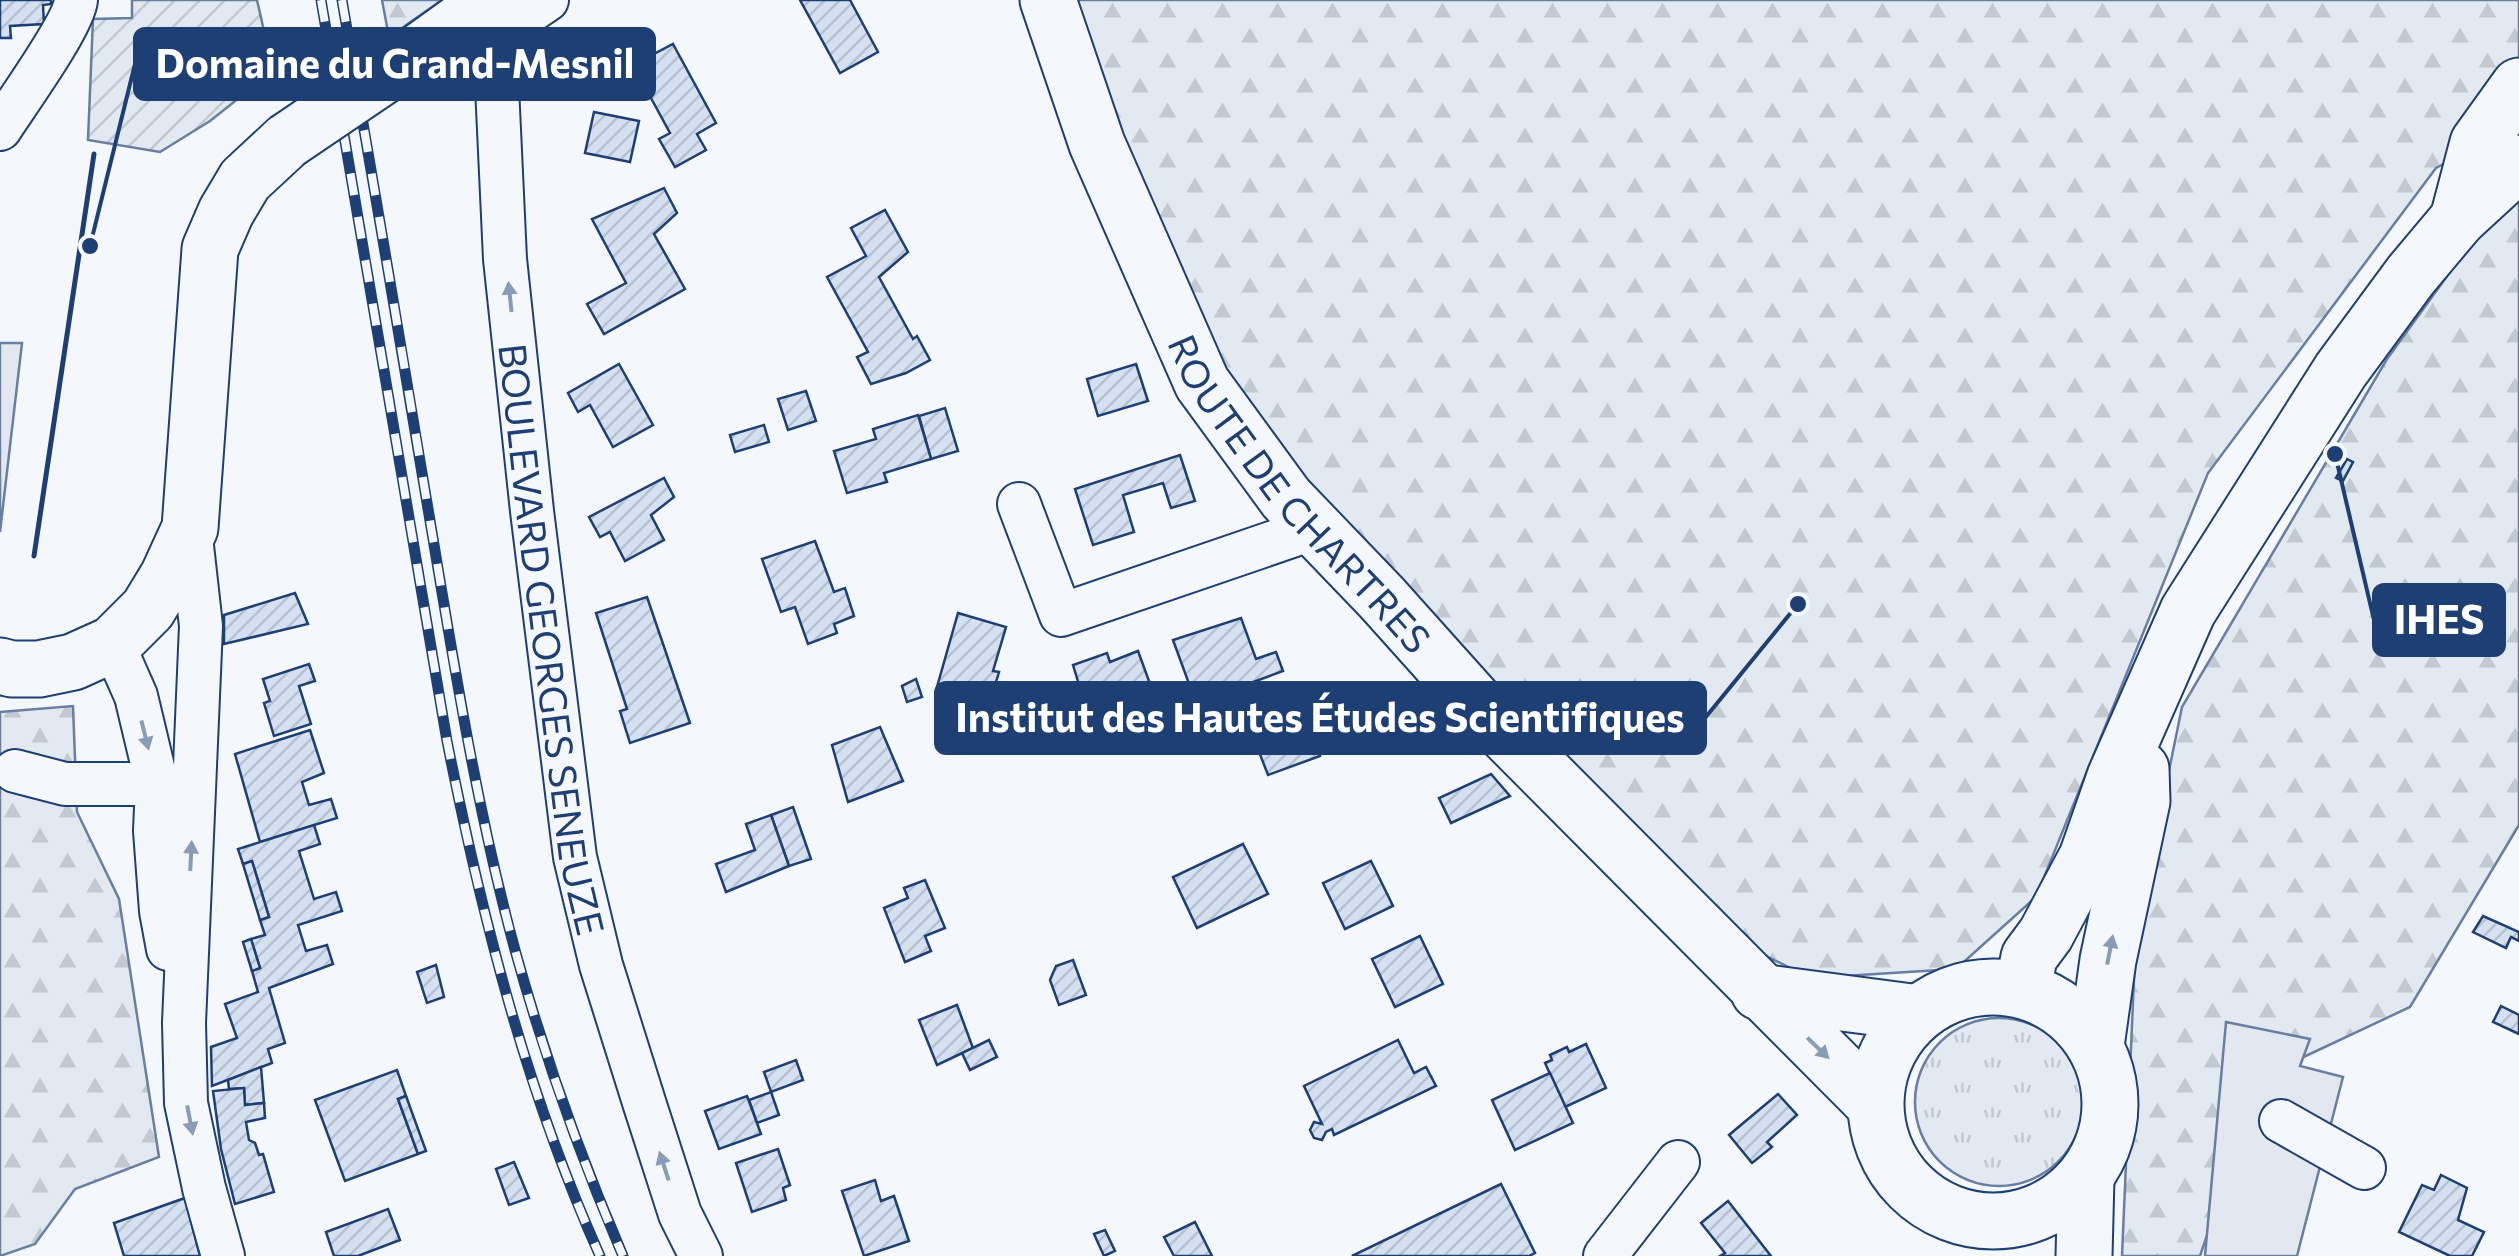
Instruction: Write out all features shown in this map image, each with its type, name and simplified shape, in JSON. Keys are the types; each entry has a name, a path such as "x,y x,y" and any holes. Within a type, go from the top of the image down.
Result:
{"main road":[{"name":"ROUTE DE CHARTRES","path":"1048,0 1097,144 1202,383 1286,498 1485,713 1875,1105"},
{"path":"0,666 40,668 73,662 113,644 148,608 168,576 190,528 210,249 245,180 288,142 420,51 492,13"},
{"path":"2458,219 2478,143 2519,86"},
{"path":"2022,990 2029,957 2046,934 2087,857 2139,721 2188,611 2341,370 2458,219 2519,162"},
{"path":"2096,1046 2108,960 2142,801 2139,721"},
{"path":"1995,986 2022,990 2052,1002 2077,1021 2096,1046 2109,1082 2111,1102 2106,1142 2086,1178 2043,1212 2016,1221 1999,1239 1922,1198 1910,1186 1898,1173 1881,1141 1875,1105 1886,1054 1919,1013 1942,998 1968,989 1995,986"},
{"path":"1760,992 1919,1013"},
{"path":"2084,1256 2086,1178"}],"street":[{"path":"0,128 16,82 75,8 76,0"},
{"path":"492,13 547,0"},
{"name":"BOULEVARD GEORGES SENEUZE","path":"492,13 506,259 534,529 575,856 601,965 680,1214 700,1256"},
{"path":"1019,504 1062,614 1315,528"},
{"path":"190,528 201,626 184,1023 186,1102 223,1256"},
{"path":"113,644 136,696 158,784 155,831 160,911 184,1023"},
{"path":"14,771 65,784 158,784"},
{"path":"2281,1120 2364,1168"},
{"path":"1605,1256 1678,1162"}],"green space":[{"path":"132,0 257,0 273,71 210,121 160,152 88,140 93,19 132,18"},
{"path":"382,0 442,0 389,37"},
{"path":"1070,0 2519,0 2519,126 2436,168 2208,473 2036,897 1956,969 1811,978 1733,940 1338,529 1216,366 1107,126"},
{"path":"2519,177 2519,825 2410,1007 2261,1077 2200,1256 2122,1256 2136,932 2182,707 2387,359"},
{"path":"73,706 77,812 119,899 159,1157 75,1189 35,1244 0,1256 0,712"},
{"path":"1999,1018 2031,1024 2058,1043 2077,1070 2083,1102 2077,1134 2058,1161 2031,1180 1999,1186 1967,1180 1940,1161 1921,1134 1915,1102 1921,1070 1940,1043 1967,1024"}],"shaded area":[{"path":"0,343 22,343 0,532"},
{"path":"2226,1022 2310,1039 2300,1066 2343,1077 2297,1256 2205,1256"}],"building":[{"path":"0,0 51,0 51,4 43,5 44,24 10,26 11,38 0,38"},
{"path":"800,0 850,0 878,52 840,73"},
{"path":"673,44 716,123 697,134 706,150 675,167 659,139 670,133 633,65"},
{"path":"594,112 639,121 630,162 585,153"},
{"path":"664,188 677,213 654,234 685,289 604,334 587,304 626,283 592,219"},
{"path":"885,210 908,252 879,277 913,339 917,336 930,360 871,384 857,357 868,352 827,277 866,256 851,228"},
{"path":"619,364 653,425 613,447 590,405 578,412 568,393"},
{"path":"1136,364 1148,401 1098,416 1087,379"},
{"path":"806,391 816,421 788,430 778,399"},
{"path":"945,408 958,451 931,459 919,416"},
{"path":"918,415 931,459 884,473 887,482 847,493 834,451 876,439 873,429"},
{"path":"764,425 769,442 735,452 730,435"},
{"path":"1180,455 1195,501 1171,508 1163,483 1123,495 1134,532 1093,545 1075,489"},
{"path":"2347,459 2353,462 2343,481 2336,478"},
{"path":"664,478 674,497 651,515 664,540 625,561 610,532 600,537 589,517"},
{"path":"815,541 834,592 845,588 854,616 834,624 837,633 808,644 795,607 781,612 762,559"},
{"path":"295,593 308,624 224,644 224,615"},
{"path":"647,597 690,723 630,743 620,711 627,709 596,613"},
{"path":"958,613 1006,627 993,671 999,672 990,702 937,687"},
{"path":"1241,618 1256,659 1276,652 1283,671 1196,703 1173,640"},
{"path":"1138,651 1153,692 1089,715 1096,736 1061,748 1053,727 1088,714 1073,665 1107,653 1110,662"},
{"path":"309,664 315,681 299,686 311,724 274,736 264,703 270,701 263,679"},
{"path":"916,679 922,697 907,702 902,686"},
{"path":"1306,716 1320,756 1268,775 1253,736"},
{"path":"880,727 903,781 848,802 832,745"},
{"path":"310,730 324,773 302,782 309,805 331,799 337,818 260,842 235,754"},
{"path":"1491,774 1510,796 1451,823 1439,798"},
{"path":"793,807 811,859 789,866 771,815"},
{"path":"771,815 789,866 726,892 716,864 755,850 746,824"},
{"path":"314,825 320,844 299,851 314,899 336,892 342,911 298,925 306,951 327,945 333,964 269,988 285,1043 268,1049 272,1063 212,1086 211,1047 237,1038 225,1004 258,992 252,971 260,968 251,939 265,935 260,920 269,917 252,861 243,864 238,849"},
{"path":"1243,844 1268,894 1197,928 1173,877"},
{"path":"252,861 269,917 260,920 243,864"},
{"path":"1371,861 1393,906 1345,929 1323,883"},
{"path":"925,880 945,928 925,936 931,951 905,962 884,908 908,898 904,888"},
{"path":"2483,916 2519,932 2519,941 2511,937 2506,948 2473,932"},
{"path":"1420,936 1443,984 1395,1007 1372,959"},
{"path":"251,939 260,968 252,971 243,942"},
{"path":"1073,960 1086,995 1059,1005 1050,980 1056,966"},
{"path":"436,965 444,997 427,1003 417,972"},
{"path":"957,1005 973,1048 937,1065 919,1020"},
{"path":"2501,1006 2519,1015 2519,1034 2493,1022"},
{"path":"989,1040 997,1057 970,1070 962,1053"},
{"path":"1398,1040 1414,1073 1426,1067 1436,1086 1334,1135 1332,1129 1322,1140 1314,1138 1310,1130 1314,1122 1322,1124 1304,1086"},
{"path":"1586,1044 1606,1088 1565,1107 1545,1063 1552,1060 1550,1055 1567,1047 1569,1052"},
{"path":"796,1060 803,1080 771,1092 764,1072"},
{"path":"261,1067 264,1103 245,1105 244,1088 229,1089 228,1080"},
{"path":"397,1070 406,1096 398,1099 418,1154 345,1181 315,1100"},
{"path":"1550,1073 1573,1123 1515,1150 1492,1100"},
{"path":"244,1088 245,1105 264,1103 265,1118 246,1122 249,1140 255,1143 259,1155 263,1154 274,1192 235,1204 221,1149 213,1091"},
{"path":"771,1092 779,1115 757,1123 749,1100"},
{"path":"1778,1094 1797,1115 1767,1142 1772,1147 1752,1163 1729,1135"},
{"path":"406,1096 426,1151 418,1154 398,1099"},
{"path":"747,1096 761,1134 719,1149 705,1111"},
{"path":"778,1149 790,1185 783,1188 786,1200 752,1212 736,1163"},
{"path":"514,1162 529,1198 509,1205 496,1169"},
{"path":"2441,1175 2467,1188 2458,1220 2484,1232 2472,1256 2450,1256 2399,1232 2422,1185 2434,1190"},
{"path":"875,1180 881,1201 894,1196 909,1241 864,1256 842,1191"},
{"path":"1501,1184 1535,1253 1529,1256 1352,1256"},
{"path":"185,1198 200,1256 124,1256 114,1223"},
{"path":"1728,1201 1771,1256 1720,1256 1725,1253 1701,1223"},
{"path":"388,1209 400,1240 358,1256 334,1256 326,1232"},
{"path":"1195,1222 1212,1256 1174,1256 1164,1237"},
{"path":"1105,1230 1115,1251 1104,1256 1094,1234"}],"railway":[{"path":"321,0 461,807 491,938 528,1067 600,1256"},
{"path":"342,0 487,837 538,1028 623,1256"}],"wall":[{"path":"34,556 94,154"}],"place":[{"name":"Domaine du Grand-Mesnil","path":"90,246"},
{"name":"IHES","path":"2335,454"},
{"name":"Institut des Hautes Études Scientifiques","path":"1798,604"}]}
